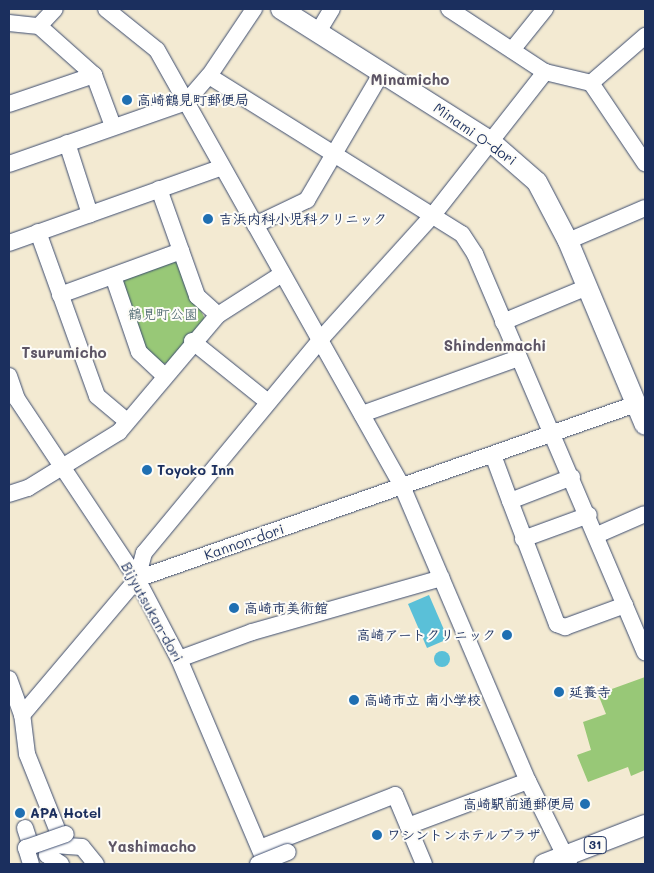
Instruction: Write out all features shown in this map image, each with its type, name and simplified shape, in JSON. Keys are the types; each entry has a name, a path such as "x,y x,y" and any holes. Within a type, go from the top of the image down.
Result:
{"main road":[{"name":"Minami O-dori","path":"281,9 490,141 537,182 568,241 587,286 641,400 645,425"},
{"name":"31","path":"544,864 567,860 645,826"}],"street":[{"path":"39,26 55,9"},
{"path":"106,9 146,38 186,102 402,486 528,781 567,860"},
{"path":"9,164 186,102 209,76 254,9"},
{"path":"318,32 332,9"},
{"path":"512,50 545,9"},
{"path":"460,12 545,72 591,83 645,163"},
{"path":"9,23 39,26 94,75 113,126"},
{"path":"591,83 645,36"},
{"path":"255,225 307,200 382,72"},
{"path":"22,715 137,579 142,555 320,340 433,214 545,72"},
{"path":"9,104 94,75"},
{"path":"209,76 335,152 462,234 475,254 518,358 589,515 645,652"},
{"path":"67,143 90,214"},
{"path":"9,243 222,167"},
{"path":"158,189 198,296 218,315"},
{"path":"568,241 645,208"},
{"path":"38,232 97,396 127,421"},
{"path":"60,295 181,250"},
{"path":"9,494 28,488 119,432 192,341 218,315 282,274"},
{"path":"113,276 139,352 165,376"},
{"path":"503,322 587,286"},
{"path":"192,341 268,402"},
{"path":"362,414 518,358"},
{"name":"Bijyutsukan-dori","path":"9,376 13,400 63,466 137,579 179,659 259,856 266,864"},
{"name":"Kannon-dori","path":"137,579 554,435 641,400"},
{"path":"493,455 557,624 564,627 625,605"},
{"path":"510,501 572,476"},
{"path":"596,535 645,514"},
{"path":"524,539 589,515"},
{"path":"179,659 252,632 441,578"},
{"path":"9,679 22,715 27,754 64,837 82,847 96,864"},
{"path":"408,826 528,781"},
{"path":"259,856 395,795 424,864"},
{"path":"24,828 31,847"},
{"path":"32,864 26,848 66,834 64,837"},
{"path":"50,861 54,845 64,837"},
{"path":"259,856 288,852"}],"green space":[{"name":"鶴見町公園","path":"172,260 178,263 205,319 167,363 161,364 141,347 122,278"},
{"path":"645,677 645,770 631,776 628,767 588,782 577,755 591,750 583,722 606,714 598,694"}],"water":[{"path":"429,595 448,639 427,648 408,604"},
{"path":"442,651 450,659 442,667 434,659"}],"place":[{"name":"高崎鶴見町郵便局","path":"127,100"},
{"name":"吉浜内科小児科クリニック","path":"208,219"},
{"name":"Toyoko Inn","path":"147,470"},
{"name":"高崎市美術館","path":"234,608"},
{"name":"高崎アートクリニック","path":"507,635"},
{"name":"延養寺","path":"559,692"},
{"name":"高崎市立 南小学校","path":"354,700"},
{"name":"高崎駅前通郵便局","path":"585,804"},
{"name":"APA Hotel","path":"20,813"},
{"name":"ワシントンホテルプラザ","path":"377,835"}],"district":[{"name":"Minamicho","path":"410,80"},
{"name":"Shindenmachi","path":"495,346"},
{"name":"Tsurumicho","path":"64,353"},
{"name":"Yashimacho","path":"152,847"}]}
